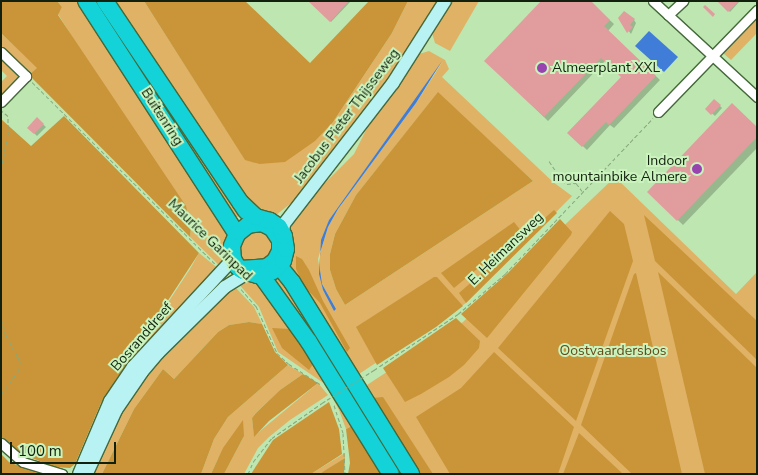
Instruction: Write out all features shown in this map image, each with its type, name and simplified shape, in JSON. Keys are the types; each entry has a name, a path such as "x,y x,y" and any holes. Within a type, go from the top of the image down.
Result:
{"highway":[{"name":"Buitenring","path":"86,1 237,234"},
{"name":"Buitenring","path":"105,1 241,203 268,224"},
{"path":"280,262 286,249 268,224 244,227 237,234 232,246 238,273 309,342 391,474"},
{"path":"238,273 280,262"},
{"path":"280,262 411,474"}],"main road":[{"name":"Jacobus Pieter Thijsseweg","path":"268,224 284,224 374,111 444,1"},
{"name":"Bosranddreef","path":"79,474 110,401 133,367 238,273"},
{"name":"Bosranddreef","path":"88,474 116,410 142,372 158,353 238,273"}],"street":[{"path":"653,1 757,97"},
{"path":"668,15 683,1"},
{"path":"658,112 757,10"},
{"path":"1,52 26,76 1,102"},
{"path":"1,443 23,462 55,474 62,474"}],"path":[{"name":"Maurice Garinpad","path":"26,76 238,273 256,306 277,353 289,364 324,386"},
{"path":"1,110 8,116 8,136 1,170"},
{"name":"E. Heimansweg","path":"248,474 253,462 272,438 458,314 498,279 658,112"},
{"path":"549,161 562,180 567,184 576,183 582,191"},
{"path":"1,319 6,335 20,361 19,370 1,394"},
{"path":"329,395 343,433 345,474"}],"green space":[{"path":"1,1 57,1 62,7 58,15 186,206 191,227 190,237 29,75 37,68 1,33"},
{"path":"57,1 80,1 229,225 227,258 222,268 190,237 191,227 58,14 62,7"},
{"path":"113,1 144,1 245,159 259,164 333,122 392,33 408,1 439,1 412,46 358,124 302,194 275,216 255,211"},
{"path":"144,1 245,1 310,63 369,1 408,1 392,33 333,122 315,141 285,162 259,164 245,160"},
{"path":"451,1 479,1 450,51 435,43 432,33"},
{"path":"757,14 757,33 731,60 723,53 723,49"},
{"path":"1,33 38,68 29,75 1,46"},
{"path":"429,51 445,60 449,69 442,77 553,182 572,196 466,303 356,376 290,269 290,227 312,196 354,154 368,126 419,54","holes":["443,61 416,103 338,209 328,227 320,253 322,282 318,259 329,220","438,93 533,181 345,305 336,289 330,270 330,254 335,234 356,195","322,284 336,309 323,290"]},
{"path":"1,54 19,72 20,76 1,99 1,82 7,76 1,70"},
{"path":"149,72 242,214 232,220 142,77"},
{"path":"438,92 533,181 345,305 336,289 330,270 330,254 335,234 356,195"},
{"path":"64,116 199,253 101,403 75,464 70,468 54,467 15,451 1,438 1,119 31,146"},
{"name":"Oostvaardersbos","path":"615,177 736,294 757,272 757,474 423,474 367,385 463,322"},
{"path":"554,210 557,213 466,303 459,293"},
{"path":"610,211 624,224 633,261 576,421 498,348"},
{"path":"644,215 757,321 757,360 655,261"},
{"path":"560,219 572,232 571,235 487,338 461,314 508,273"},
{"path":"514,222 522,232 454,288 441,273"},
{"path":"251,231 261,231 269,235 273,246 271,253 264,260 242,260 240,256 241,240"},
{"path":"199,253 220,270 125,368 190,269"},
{"path":"296,256 302,259 309,270 323,301 350,348 347,352 320,303 304,286 296,269"},
{"path":"280,271 349,379 341,384 271,275"},
{"path":"658,272 757,368 757,474 705,474"},
{"path":"636,273 682,474 632,474 581,425 634,274"},
{"path":"434,277 437,277 463,306 436,327 377,365 356,327"},
{"path":"242,278 261,281 356,424 346,429 339,410 325,384 278,352 259,307 237,282"},
{"path":"233,285 254,307 262,324 249,322 229,325 218,332 174,379 163,369 134,409 102,474 92,474 103,445 142,376"},
{"path":"456,318 480,341 479,348 464,365 449,377 405,402 383,368"},
{"path":"249,322 262,324 275,352 288,365 228,417 214,439 201,474 102,474 134,409 163,369 174,379 218,332 229,325"},
{"path":"272,328 290,329 313,364 309,370 282,348"},
{"path":"494,352 574,427 558,474 450,474 416,417 461,388"},
{"path":"288,365 303,374 280,390 252,418 254,436 318,383 328,395 290,420 269,437 258,448 244,474 224,474 244,436 218,459 211,474 201,474 214,439 228,417"},
{"path":"303,374 318,383 269,421 254,437 252,418 280,390"},
{"path":"383,397 433,474 418,474 372,398"},
{"path":"329,402 339,429 342,454 311,474 251,474 273,440"},
{"path":"243,420 244,436 224,474 211,474 223,448"},
{"path":"356,424 387,474 348,474 350,463 346,429"},
{"path":"579,433 623,474 563,474"},
{"path":"345,453 345,458 320,474 311,474"},
{"path":"1,454 9,462 40,474 1,474"},
{"path":"345,458 344,474 320,474 324,471"}],"water":[{"path":"649,31 678,57 664,72 635,46"},
{"path":"442,61 416,103 338,209 328,227 320,252 321,240 329,220"},
{"path":"320,257 322,284 336,309 334,311 323,290 319,274"}],"building":[{"path":"308,1 349,1 330,22"},
{"name":"Almeerplant XXL","path":"541,1 591,1 610,20 604,26 656,76 609,125 606,122 582,147 567,133 621,77 601,58 544,117 484,61"},
{"path":"717,1 739,1 728,12"},
{"path":"705,5 715,14 713,17 703,7"},
{"path":"624,11 635,19 630,25 633,27 627,33 618,18"},
{"path":"714,99 721,105 711,115 705,109"},
{"name":"Indoor mountainbike Almere","path":"732,103 757,127 757,137 677,221 647,192"},
{"path":"37,117 44,124 34,134 27,128"}],"place":[{"name":"Almeerplant XXL","path":"542,68"},
{"name":"Indoor mountainbike Almere","path":"697,169"}]}
